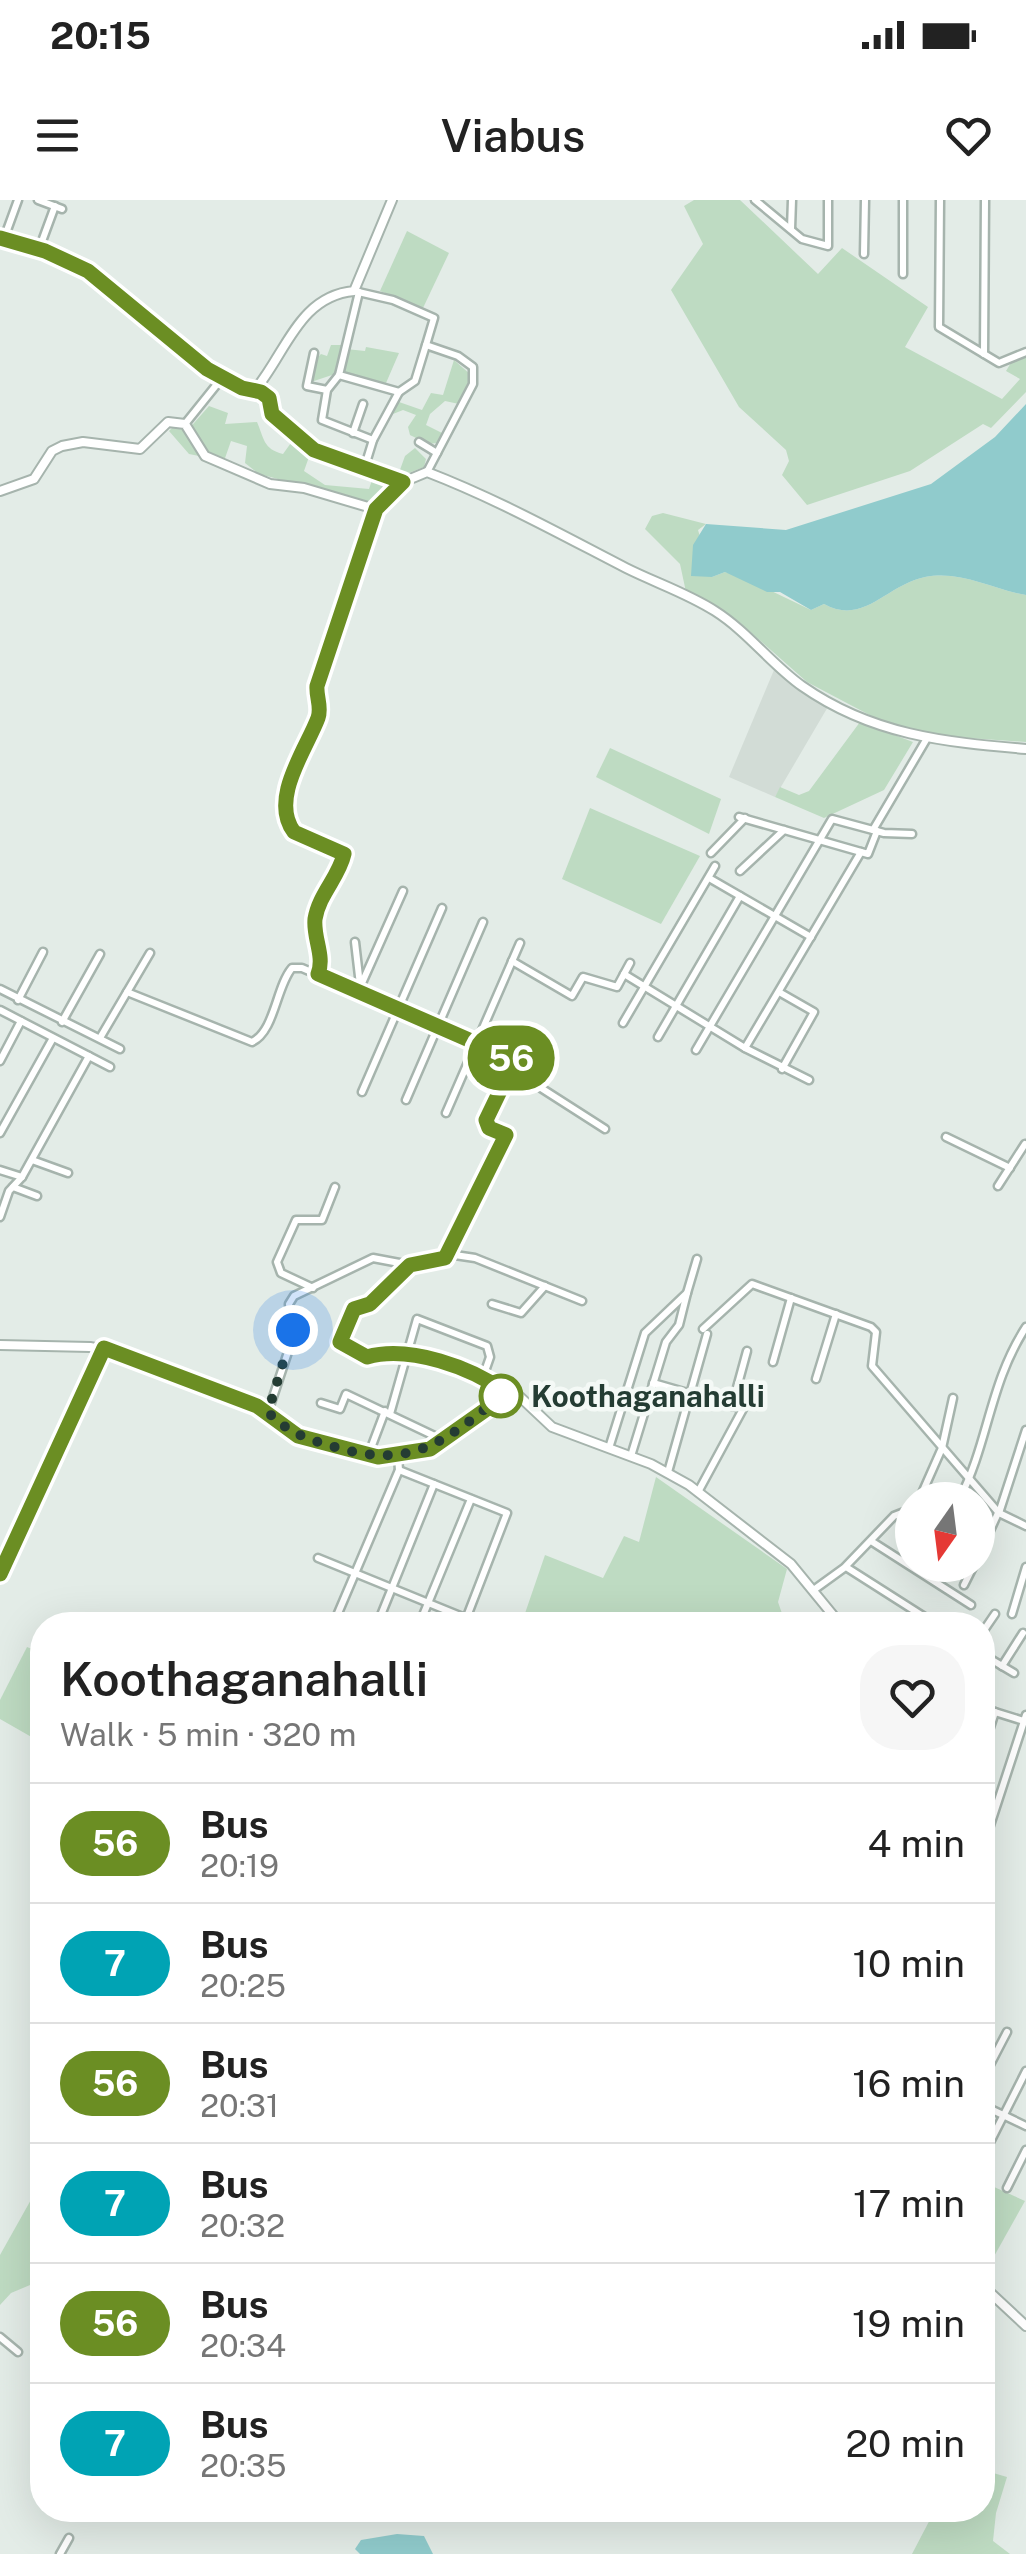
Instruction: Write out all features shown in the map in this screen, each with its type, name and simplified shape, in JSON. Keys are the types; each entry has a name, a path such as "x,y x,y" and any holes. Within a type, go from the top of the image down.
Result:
{"street":[{"path":"18,200 3,236 88,271 222,378 269,398 272,414 314,450 403,482"},
{"path":"38,200 58,208 41,244"},
{"path":"373,440 322,420 327,390 339,374 356,291 392,200"},
{"path":"755,200 802,239 828,246 828,200"},
{"path":"791,230 792,200"},
{"path":"864,254 865,200"},
{"path":"902,274 903,200"},
{"path":"940,200 940,327 1000,364 1026,352"},
{"path":"984,354 985,200"},
{"path":"256,390 313,307 336,293 356,291 393,300 434,318 414,381 399,392 373,440 365,466"},
{"path":"318,974 320,957 314,922 322,894 344,854 294,832 290,825 289,794 298,757 320,712 317,686 376,509 403,482 427,472 475,375 473,367 458,356 426,345"},
{"path":"314,354 306,386 327,390"},
{"path":"339,374 399,392"},
{"path":"0,491 34,479 44,460 62,446 82,442 140,448 160,426 184,424 222,378"},
{"path":"353,433 363,404"},
{"path":"184,424 206,456 270,484 304,488 376,509"},
{"path":"418,442 437,453"},
{"path":"427,472 511,505 641,575 676,589 752,638 801,685 881,726 926,740 1026,749"},
{"path":"711,853 742,818 868,854 875,831 926,740"},
{"path":"696,1050 832,819 875,831 912,834"},
{"path":"740,872 784,830"},
{"path":"745,1048 860,852"},
{"path":"624,1023 715,866"},
{"path":"708,878 810,937"},
{"path":"359,990 403,891"},
{"path":"658,1036 740,896"},
{"path":"362,1092 442,908"},
{"path":"406,1100 483,922"},
{"path":"356,942 359,990"},
{"path":"446,1113 520,944"},
{"path":"18,1000 43,952"},
{"path":"100,1038 150,953"},
{"path":"62,1022 100,954"},
{"path":"512,961 572,996 583,976 617,987 630,963"},
{"path":"128,992 252,1042 262,1036 292,968 318,974 539,1070 541,1088 605,1129"},
{"path":"624,974 745,1048 809,1080"},
{"path":"0,989 120,1049"},
{"path":"778,992 814,1012 782,1069"},
{"path":"0,1010 110,1067"},
{"path":"0,1060 22,1021"},
{"path":"0,1134 53,1038"},
{"path":"0,1216 90,1056"},
{"path":"268,1412 292,1343 289,1304 294,1296 372,1258 410,1265 442,1261 447,1254 506,1135 489,1128 486,1120 515,1060"},
{"path":"946,1136 1010,1168"},
{"path":"998,1186 1026,1144 1017,1139"},
{"path":"32,1160 68,1174"},
{"path":"0,1170 22,1177"},
{"path":"13,1187 37,1196"},
{"path":"314,1288 281,1273 278,1262 294,1223 300,1217 322,1220 335,1187"},
{"path":"447,1254 475,1258 582,1301"},
{"path":"631,1456 666,1342 679,1325 698,1259"},
{"path":"410,1265 370,1304 354,1309 340,1342 367,1357 380,1352 406,1355 483,1376 508,1394 518,1395 552,1428 668,1472 791,1564 832,1612"},
{"path":"668,1472 705,1332 752,1284 876,1332 872,1366 998,1513 1026,1526"},
{"path":"492,1304 522,1313 545,1286"},
{"path":"609,1448 645,1333 687,1293"},
{"path":"773,1362 792,1298"},
{"path":"816,1379 836,1314"},
{"path":"368,1456 387,1412 414,1322 421,1319 487,1346 490,1357 483,1376"},
{"path":"970,1480 1004,1361 1026,1327"},
{"path":"0,1345 104,1348 268,1412 298,1436 368,1456 398,1456 430,1449 508,1394"},
{"path":"0,1574 104,1348"},
{"path":"732,1406 747,1351"},
{"path":"653,1383 743,1409 698,1492"},
{"path":"320,1403 340,1409 346,1394 443,1440"},
{"path":"926,1482 942,1448 953,1398"},
{"path":"995,1520 1026,1430"},
{"path":"337,1612 398,1470 398,1456"},
{"path":"398,1470 507,1513 469,1612"},
{"path":"382,1612 434,1484"},
{"path":"425,1612 471,1500"},
{"path":"815,1589 845,1566 895,1516"},
{"path":"870,1540 971,1604"},
{"path":"318,1558 448,1612"},
{"path":"845,1566 918,1612"},
{"path":"1012,1614 1026,1567"},
{"path":"1002,1666 1024,1634"},
{"path":"995,1662 1014,1673"},
{"path":"995,1712 1024,1723 995,1812"},
{"path":"995,2054 1006,2032"},
{"path":"995,2133 1026,2071"},
{"path":"995,2110 1026,2126"},
{"path":"1007,2188 1026,2150"},
{"path":"995,2297 1026,2326"},
{"path":"0,2337 18,2352"},
{"path":"60,2554 69,2538"}],"shaded area":[{"path":"774,670 829,705 775,797 729,777"}],"green space":[{"path":"694,200 740,200 818,274 842,248 928,307 905,347 1002,399 1020,379 1006,371 1012,361 1026,356 1026,392 991,428 983,424 910,471 807,505 782,475 789,461 786,450 739,407 671,290 703,244 684,206"},
{"path":"407,231 449,253 423,308 380,291"},
{"path":"331,345 343,345 338,373 311,382 314,361 321,354 327,356"},
{"path":"366,347 399,353 386,383 344,374 346,349 365,351"},
{"path":"454,360 471,375 459,404 445,401 430,414 426,425 442,433 437,443 428,444 410,435 408,427 416,415 403,410 393,414 399,402 422,410 431,393 443,395"},
{"path":"209,406 228,413 225,424 257,422 265,442 276,452 283,454 293,440 310,454 304,471 325,485 369,489 375,471 397,478 405,456 415,448 426,459 424,467 406,474 373,504 259,474 245,463 247,446 231,441 224,461 189,454 169,431 173,427 187,431"},
{"path":"663,513 706,524 698,530 712,577 725,572 742,577 811,610 824,604 851,610 863,607 911,581 938,576 964,578 1026,595 1026,742 927,735 879,720 807,682 737,620 686,592 680,564 645,529 652,516"},
{"path":"860,722 913,742 884,790 824,818 775,797 780,787 799,795 809,791"},
{"path":"610,748 721,799 709,834 596,777"},
{"path":"590,808 700,856 661,924 562,879"},
{"path":"656,1477 787,1569 778,1602 781,1612 525,1612 545,1555 603,1578 624,1536 639,1542"},
{"path":"27,1647 30,1648 30,1736 0,1719 0,1700"},
{"path":"995,2187 1025,2201 995,2255"},
{"path":"30,2201 30,2285 11,2293 0,2305 0,2255"},
{"path":"995,2474 1007,2477 996,2513 993,2541 1010,2554 912,2554 929,2522 995,2522"}],"water":[{"path":"1026,404 1026,595 964,578 938,576 911,581 863,607 838,609 824,604 811,610 780,592 767,592 725,572 712,577 691,576 693,545 706,524 786,530 931,484 995,437"},
{"path":"397,2534 424,2536 433,2554 360,2554 355,2549 361,2540"}],"bus line":[{"name":"56","path":"0,238 45,251 88,271 207,369 229,383 269,398 272,414 314,450 403,482 376,509 317,686 318,719 298,757 289,794 290,825 294,832 344,854 322,894 314,922 320,957 318,974 515,1060 486,1120 489,1128 506,1135 445,1258 410,1265 370,1304 354,1309 340,1342 371,1358 380,1352 412,1356 475,1372 508,1394 430,1449 378,1457 298,1436 257,1406 104,1348 70,1430 0,1574"}],"place":[{"name":"Koothaganahalli","path":"501,1396"}],"route":[{"path":"293,1330 268,1412 283,1428 298,1436 358,1454 396,1457 430,1449 501,1396"}]}
